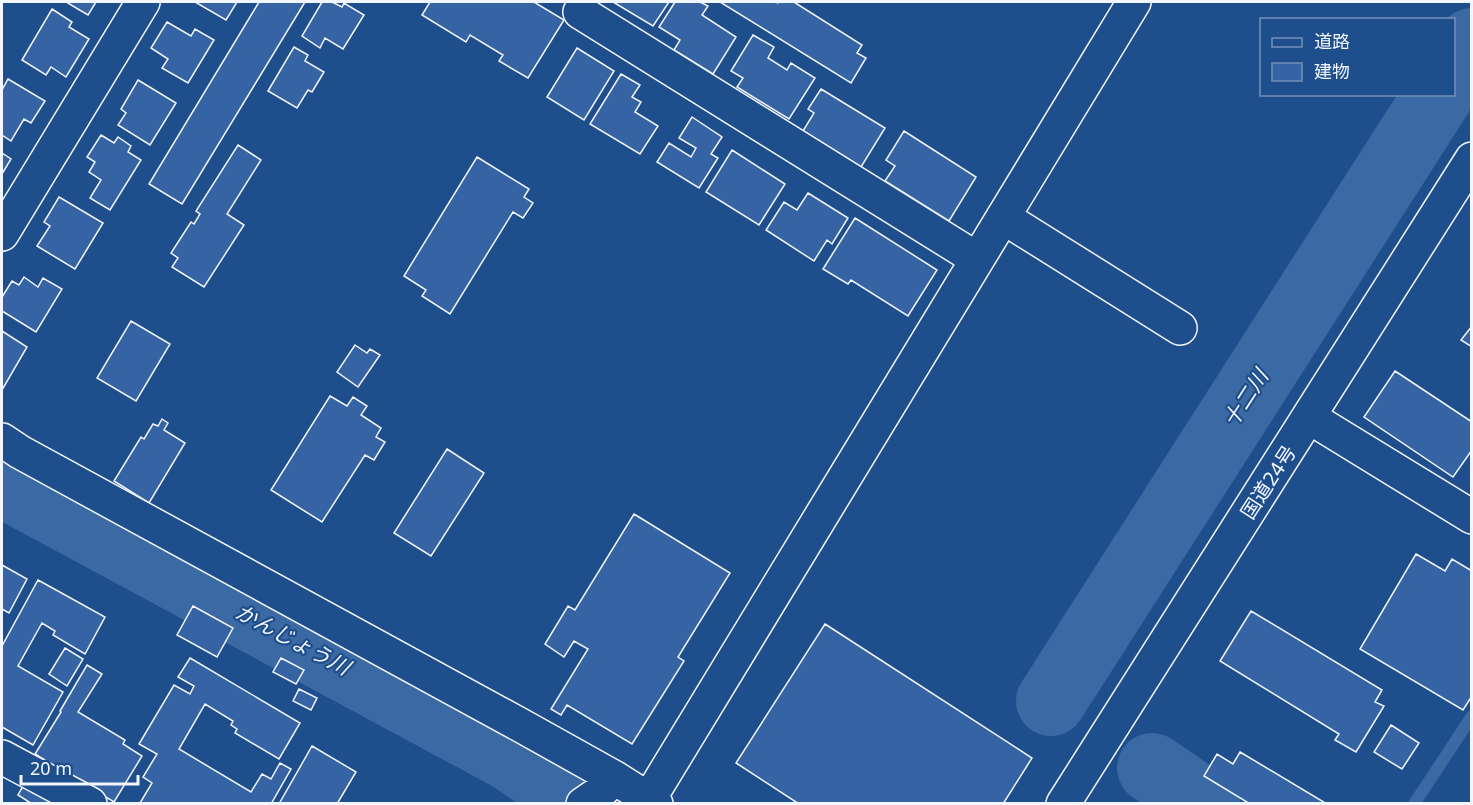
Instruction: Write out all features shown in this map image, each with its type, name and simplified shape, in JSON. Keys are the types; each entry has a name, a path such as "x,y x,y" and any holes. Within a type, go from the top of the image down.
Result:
{"main road":[{"path":"2,234 143,2"},
{"path":"2,440 20,452 296,602 599,791 653,801 1003,216 1134,2"},
{"path":"580,12 978,259"},
{"name":"国道24号","path":"1063,804 1472,159"},
{"path":"1003,216 1180,328"},
{"path":"1309,417 1472,517"},
{"path":"2,757 90,804"}],"building":[{"path":"66,2 96,2 88,15"},
{"path":"195,2 237,2 226,20"},
{"path":"259,2 305,2 182,204 149,184"},
{"path":"322,2 332,2 342,7 344,3 364,15 343,49 325,38 320,48 302,36"},
{"path":"430,2 534,2 564,20 528,78 499,61 503,55 470,35 466,42 422,15"},
{"path":"613,2 669,2 653,26"},
{"path":"675,2 700,2 708,6 702,15 736,37 713,74 674,50 680,40 659,27"},
{"path":"720,2 794,2 862,45 857,53 866,58 851,83"},
{"path":"52,9 72,22 69,27 89,39 66,77 51,67 46,75 22,60"},
{"path":"167,22 191,36 195,29 214,40 188,83 162,68 168,59 151,48"},
{"path":"753,35 774,47 768,58 787,70 791,63 815,78 789,119 737,87 743,78 731,71"},
{"path":"294,47 308,55 305,61 324,72 312,92 308,90 297,108 268,91"},
{"path":"577,48 614,71 584,120 547,97"},
{"path":"621,74 640,85 632,97 641,102 635,112 658,126 640,154 590,124"},
{"path":"8,79 45,101 31,123 24,119 11,141 2,135 2,90"},
{"path":"138,80 176,103 150,145 118,125 126,113 121,109"},
{"path":"821,89 885,128 861,167 803,131 814,113 808,109"},
{"path":"692,117 722,137 711,154 718,158 699,188 657,162 669,143 691,157 696,148 679,138"},
{"path":"904,131 976,177 949,221 885,181 895,166 886,160"},
{"path":"101,135 114,143 118,137 131,146 128,152 141,160 110,210 90,198 101,180 89,172 95,162 87,157"},
{"path":"238,145 261,160 227,214 244,225 204,287 172,267 178,258 171,253 191,222 194,224 200,214 196,211"},
{"path":"732,150 785,184 759,225 706,192"},
{"path":"2,153 11,159 2,174"},
{"path":"477,157 529,189 524,197 533,203 523,218 513,212 450,314 422,296 426,290 404,276"},
{"path":"808,193 848,218 832,244 827,240 814,261 766,230 784,202 797,210"},
{"path":"59,197 103,223 75,269 37,246 50,226 44,222"},
{"path":"855,218 937,270 908,316 851,280 848,284 823,269"},
{"path":"24,277 38,287 43,278 62,289 36,332 2,311 2,297 12,281 19,285"},
{"path":"131,321 170,344 136,401 97,378"},
{"path":"1472,326 1472,347 1461,340"},
{"path":"2,331 27,347 2,390"},
{"path":"355,345 367,353 370,349 380,355 358,387 337,372"},
{"path":"1395,371 1472,422 1472,450 1453,477 1364,417"},
{"path":"330,396 347,406 353,397 367,406 361,415 381,428 376,437 385,442 374,460 365,455 322,522 271,490"},
{"path":"162,419 168,423 164,430 185,443 149,503 114,481 141,437 144,439 153,424 158,426"},
{"path":"447,449 484,473 431,556 394,533"},
{"path":"634,514 730,573 678,657 684,661 632,744 567,705 561,715 551,709 588,649 574,641 564,657 545,644 568,606 575,610"},
{"path":"1416,554 1445,571 1452,559 1472,571 1472,696 1463,710 1360,649"},
{"path":"2,565 27,579 9,613 2,609"},
{"path":"38,580 105,617 85,654 53,635 55,631 42,623 18,666 63,692 33,745 2,727 2,646"},
{"path":"193,606 233,628 217,657 177,635"},
{"path":"1251,611 1382,690 1375,702 1384,706 1356,752 1335,740 1339,734 1220,661"},
{"path":"825,624 1032,758 1003,804 799,804 736,763"},
{"path":"65,648 83,659 67,686 49,674"},
{"path":"190,658 300,723 279,759 235,733 237,729 231,725 233,721 205,704 179,749 251,792 262,774 271,779 280,763 291,769 271,804 140,803 152,783 143,777 157,754 139,744 174,685 190,694 194,686 178,677"},
{"path":"281,658 304,670 296,684 273,672"},
{"path":"87,665 102,674 78,712 125,740 123,744 142,756 114,802 35,754"},
{"path":"299,689 317,698 311,710 293,701"},
{"path":"1391,725 1419,743 1402,769 1374,752"},
{"path":"312,746 356,772 337,804 279,804"},
{"path":"1240,752 1327,804 1250,804 1204,776 1217,754 1233,764"},
{"path":"27,779 60,804 32,804 18,795"}],"waterway":[{"name":"十二川","path":"1455,70 1472,43"},
{"name":"十二川","path":"1051,701 1438,96"},
{"name":"かんじょう川","path":"2,482 512,757 580,804"},
{"path":"1414,804 1472,716"},
{"name":"十二川","path":"1152,768 1205,804"}]}
